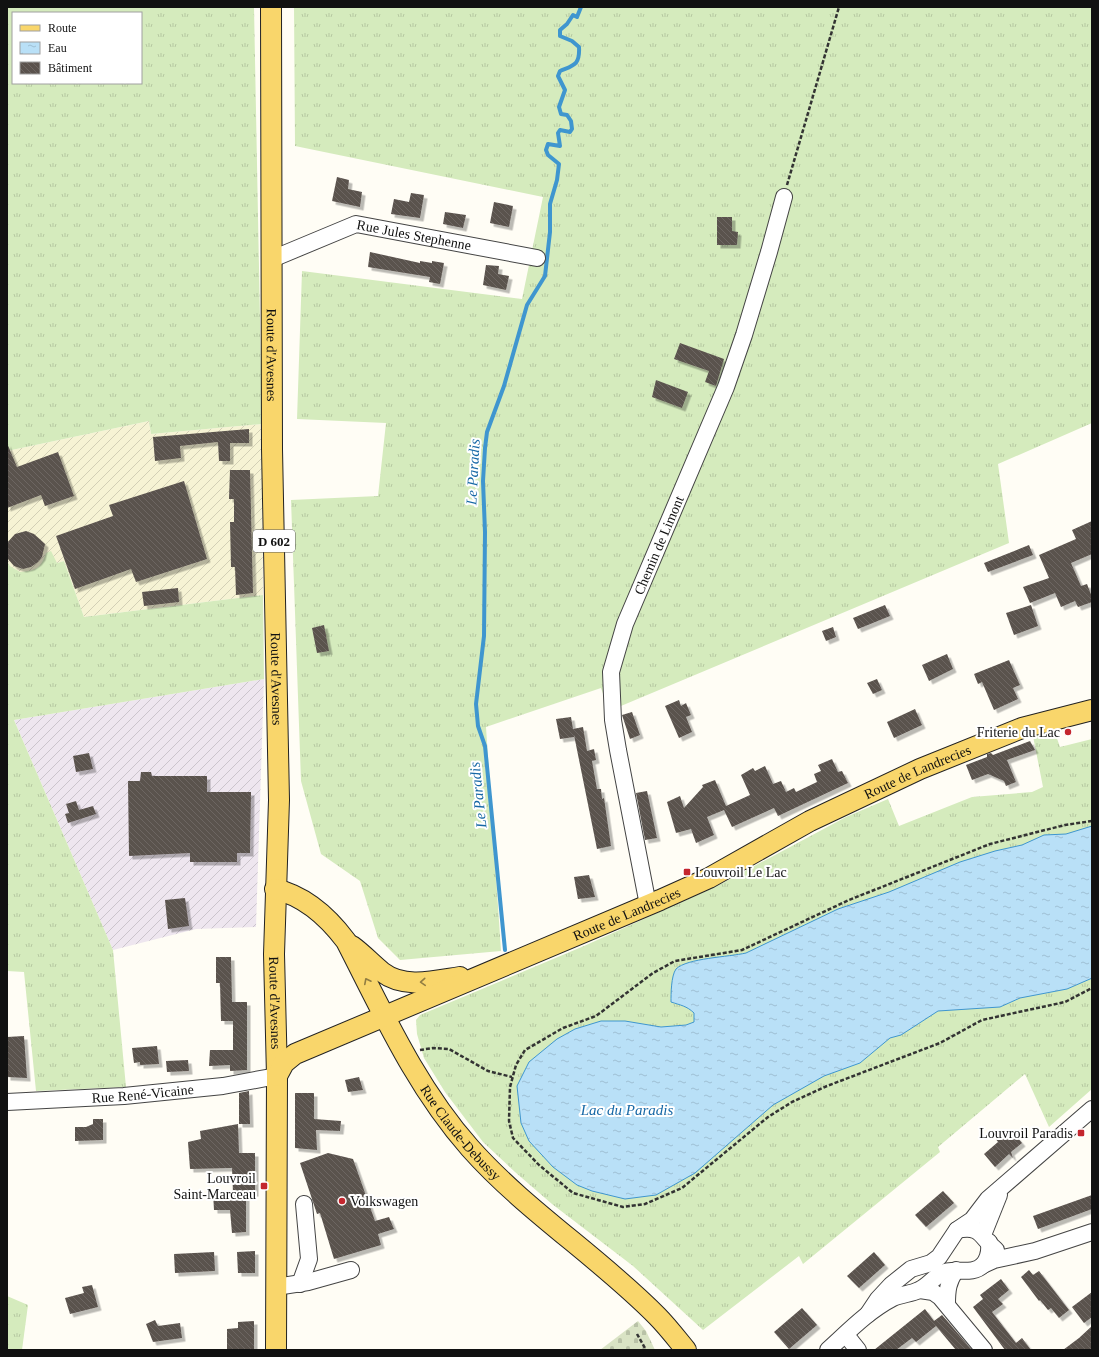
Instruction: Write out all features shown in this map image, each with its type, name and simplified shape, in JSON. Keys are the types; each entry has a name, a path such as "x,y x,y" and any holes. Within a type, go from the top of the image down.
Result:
{"main road":[{"name":"Route d'Avesnes","path":"270,7 273,465 279,800 275,889 276,1350"},
{"name":"Route de Landrecies","path":"276,1076 284,1063 295,1054 489,973 709,878 817,817 920,769 1022,728 1092,710"},
{"name":"Rue Claude-Debussy","path":"275,889 291,893 308,903 334,924 346,941 399,1045 430,1097 471,1149 523,1200 657,1316 686,1350"},
{"path":"346,941 383,973 395,980 423,983 489,973"}],"street":[{"name":"Chemin de Limont","path":"648,905 613,720 611,672 625,624 726,387 744,335 784,197"},
{"name":"Rue Jules Stephenne","path":"272,259 356,224 537,258"},
{"name":"Rue René-Vicaine","path":"7,1102 124,1096 223,1086 276,1076"},
{"path":"868,1314 878,1298 892,1284 903,1277 911,1269 923,1267 935,1260 945,1249 957,1230 972,1220 988,1200 1092,1109"},
{"path":"982,1265 990,1251 986,1238 1003,1186"},
{"path":"300,1284 309,1259 304,1204"},
{"path":"957,1230 969,1228 986,1238 998,1252 1008,1256"},
{"path":"828,1350 868,1314 892,1299 915,1291 942,1273 956,1270 976,1269 994,1260 1035,1251 1092,1232"},
{"path":"276,1287 300,1284 351,1270"},
{"path":"948,1304 946,1290 951,1277 956,1270"},
{"path":"903,1277 903,1286 915,1291 933,1292 948,1304 984,1350"},
{"path":"846,1334 858,1350"}],"path":[{"path":"784,197 839,7"},
{"path":"1092,821 1065,825 990,844 849,900 742,950 675,961 653,973 596,1016 562,1028 525,1050 516,1066 510,1087 509,1121 513,1138 539,1165 573,1193 623,1207 645,1204 682,1188 768,1117 792,1102 827,1086 940,1043 982,1020 1065,1002 1092,988"},
{"path":"399,1045 411,1042 421,1051 433,1048 449,1050 488,1071 512,1077"},
{"path":"637,1334 646,1350"}],"shaded area":[{"path":"149,421 151,434 262,424 263,595 84,617 64,561 57,563 46,553 41,565 34,570 20,573 10,566 7,561 7,451"},
{"path":"264,679 256,927 196,929 113,950 14,720"}],"green space":[{"path":"7,7 254,7 262,424 151,434 149,421 7,451"},
{"path":"294,7 1092,7 1092,423 998,464 1009,543 609,711 601,688 486,727 501,951 400,960 378,938 360,881 321,854 301,781 291,500 378,496 386,423 297,419 302,271 522,299 543,197 295,146"},
{"path":"51,551 57,563 64,561 84,617 263,595 264,679 14,720 113,950 126,1087 36,1091 24,972 7,971 7,561 10,566 20,572 30,570 40,566 46,553"},
{"path":"1054,730 1060,747 1092,739 1092,1089 1049,1127 1025,1074 938,1147 940,1152 803,1264 799,1256 703,1330 633,1266 552,1204 483,1142 445,1092 424,1058 417,1034 416,1020 420,1015 584,946 717,886 846,817 888,799 899,826 972,797 1032,792 1043,787 1033,736"},
{"path":"7,1296 28,1305 22,1350 7,1350"},
{"path":"638,1321 646,1331 655,1350 600,1350"}],"water":[{"name":"Lac du Paradis","path":"1092,826 1092,978 1067,989 1020,998 1000,1007 938,1011 901,1035 890,1038 860,1063 824,1076 773,1105 695,1173 656,1195 625,1199 592,1191 577,1185 553,1167 529,1141 521,1123 517,1086 529,1062 557,1039 575,1029 601,1021 625,1021 661,1027 686,1025 694,1022 694,1013 683,1006 671,1002 674,972 681,965 698,960 746,953 838,909 889,892 960,862 995,851 1022,845 1044,835 1066,834"}],"building":[{"path":"337,177 349,180 348,189 362,192 360,207 332,201"},
{"path":"411,193 424,195 420,218 391,214 394,199 409,202"},
{"path":"494,202 513,206 509,227 490,223"},
{"path":"445,212 466,215 463,228 443,224"},
{"path":"717,217 732,217 732,231 738,232 737,245 717,245"},
{"path":"370,252 420,263 420,261 432,263 432,261 444,263 440,284 429,282 430,277 368,267"},
{"path":"486,265 499,266 498,274 509,276 506,290 483,285"},
{"path":"680,343 724,359 716,386 705,382 709,371 674,359"},
{"path":"656,380 688,392 682,408 652,397"},
{"path":"249,429 249,443 230,443 230,461 219,461 218,442 180,446 181,458 155,461 153,437"},
{"path":"7,443 17,467 58,452 74,496 45,506 41,495 7,508"},
{"path":"230,470 250,470 253,593 236,595 235,567 231,567 230,522 234,522 234,499 229,499"},
{"path":"184,481 207,559 136,582 131,569 75,589 56,536 113,516 109,505"},
{"path":"1092,521 1092,554 1071,563 1081,586 1087,584 1092,597 1092,602 1078,607 1075,601 1061,607 1055,593 1030,603 1023,587 1049,578 1039,555 1076,539 1072,530"},
{"path":"26,531 34,534 45,544 42,557 38,562 31,567 23,569 14,566 8,559 7,543 15,534"},
{"path":"1029,545 1033,555 988,572 984,563"},
{"path":"178,588 179,602 144,606 142,592"},
{"path":"885,605 890,616 858,629 853,618"},
{"path":"1031,605 1038,626 1014,635 1006,613"},
{"path":"324,625 329,651 317,653 312,628"},
{"path":"833,627 836,637 826,641 822,631"},
{"path":"947,654 953,669 929,681 922,665"},
{"path":"1009,660 1020,685 1013,688 1018,699 994,710 982,682 978,684 974,674"},
{"path":"877,679 882,690 873,694 867,683"},
{"path":"679,700 681,706 686,703 691,715 686,717 692,732 679,738 665,706"},
{"path":"915,709 922,725 894,738 887,722"},
{"path":"632,712 640,735 630,739 622,715"},
{"path":"571,717 573,729 583,727 587,751 594,749 596,760 592,761 597,789 601,789 602,799 604,798 611,846 597,849 574,735 574,737 560,739 556,719"},
{"path":"1030,741 1035,750 1007,760 1016,782 1006,786 1004,781 988,774 972,780 966,765 987,757 987,754 991,753 993,755"},
{"path":"89,753 93,769 76,772 73,756"},
{"path":"832,759 838,772 842,771 848,783 778,816 774,808 732,827 724,810 707,817 714,835 696,843 691,829 676,833 667,802 680,796 684,808 703,787 702,785 715,780 726,806 750,795 741,775 753,768 755,771 765,766 773,784 781,781 786,792 794,788 796,792 817,782 814,774 821,771 818,765"},
{"path":"141,772 151,772 152,776 207,776 207,792 251,792 250,853 237,853 237,862 190,862 190,853 129,856 128,781 140,781"},
{"path":"647,791 657,838 645,840 636,793"},
{"path":"76,801 79,810 93,806 96,814 68,823 65,814 69,813 66,804"},
{"path":"589,875 595,897 578,899 574,877"},
{"path":"185,898 189,926 168,929 165,900"},
{"path":"216,957 231,957 232,1002 247,1002 247,1070 230,1071 230,1065 209,1066 210,1050 233,1050 233,1021 221,1021 220,983 216,983"},
{"path":"24,1036 27,1078 7,1077 7,1037"},
{"path":"157,1046 159,1064 140,1065 140,1062 134,1063 132,1048"},
{"path":"188,1060 189,1071 167,1072 166,1061"},
{"path":"359,1077 363,1090 348,1092 345,1080"},
{"path":"249,1091 250,1124 239,1124 239,1093"},
{"path":"295,1093 314,1093 314,1119 341,1121 340,1131 316,1130 317,1150 295,1148"},
{"path":"93,1119 103,1119 103,1140 75,1141 75,1127 86,1127 93,1124"},
{"path":"238,1124 239,1153 255,1153 255,1193 246,1194 246,1232 232,1233 230,1210 214,1210 213,1193 233,1193 232,1168 190,1169 188,1142 201,1139 200,1131"},
{"path":"1006,1130 1007,1134 1011,1130 1022,1143 1011,1152 1013,1158 1009,1154 995,1167 984,1154 998,1142 995,1138"},
{"name":"Volkswagen","path":"328,1153 353,1159 375,1221 389,1217 394,1229 378,1234 381,1245 334,1259 320,1213 317,1214 300,1163"},
{"path":"943,1191 954,1203 926,1227 915,1215"},
{"path":"1092,1195 1092,1209 1038,1229 1033,1216"},
{"path":"255,1251 255,1273 238,1273 237,1252"},
{"path":"214,1252 215,1271 175,1273 174,1254"},
{"path":"874,1252 885,1265 859,1288 847,1276"},
{"path":"1029,1270 1033,1275 1039,1271 1069,1310 1059,1318 1051,1308 1048,1310 1040,1300 1039,1301 1021,1277"},
{"path":"1001,1279 1009,1290 998,1299 1003,1304 992,1312 1016,1343 1022,1338 1031,1350 1005,1350 973,1307 983,1299 980,1295"},
{"path":"92,1285 98,1307 70,1314 65,1298 84,1293 82,1287"},
{"path":"1092,1292 1092,1317 1084,1323 1072,1307"},
{"path":"802,1308 817,1325 789,1349 774,1332"},
{"path":"925,1309 934,1321 942,1315 972,1350 956,1350 936,1326 916,1342 912,1338 896,1350 874,1350"},
{"path":"155,1320 158,1326 180,1323 182,1338 153,1342 146,1324"},
{"path":"254,1321 254,1350 227,1350 227,1329 238,1328 238,1322"},
{"path":"1092,1326 1092,1350 1063,1350 1079,1338"}],"waterway":[{"name":"Le Paradis","path":"505,950 485,746 478,726 476,704 484,636 485,532 483,481 485,448 487,432 504,386 527,305 545,276 550,232 550,204 557,180 559,164 548,155 546,150 548,144 560,146 558,133 560,130 570,132 572,129 571,121 567,115 561,114 559,107 565,90 558,76 560,71 575,64 579,53 579,47 572,41 560,36 560,30 567,24 573,15 577,17 581,7"}],"place":[{"name":"Friterie du Lac","path":"1068,732"},
{"name":"Louvroil Le Lac","path":"687,872"},
{"name":"Louvroil Paradis","path":"1081,1133"},
{"name":"Louvroil Saint-Marceau","path":"264,1186"},
{"name":"Volkswagen","path":"342,1201"}]}
